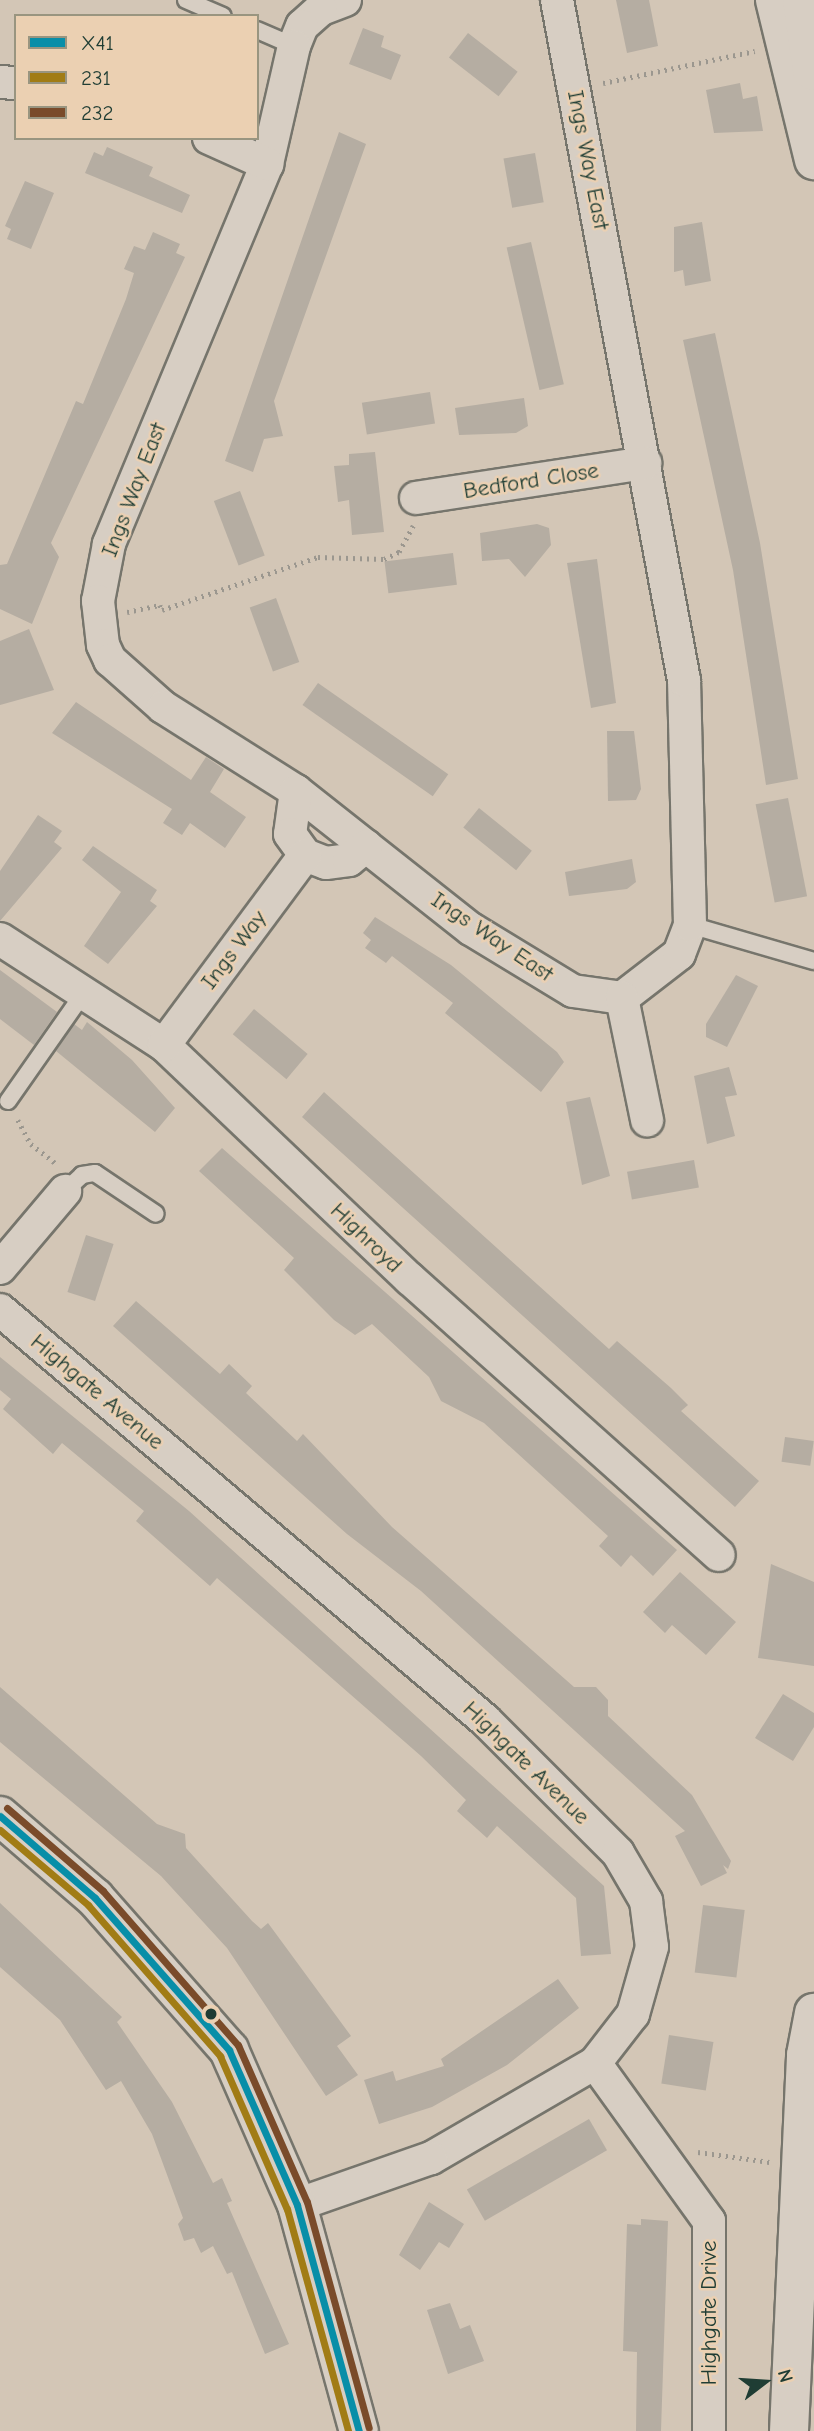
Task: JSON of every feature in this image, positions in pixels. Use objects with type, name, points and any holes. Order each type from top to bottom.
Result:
[{"type":"main road","points":[[775,0],[814,160]]},
{"type":"main road","points":[[802,0],[814,90]]},
{"type":"main road","points":[[0,1816],[95,1898],[229,2050],[297,2206],[359,2431]]},
{"type":"main road","points":[[789,2431],[800,2178],[814,2013]]},
{"type":"street","name":"Ings Way East","points":[[345,0],[321,9],[302,26],[294,46],[267,164],[109,544],[99,618],[110,660],[137,684],[296,791],[471,929],[573,991],[622,998],[679,954],[691,925],[684,680],[557,0]]},
{"type":"street","points":[[213,140],[267,164]]},
{"type":"street","name":"Bedford Close","points":[[416,498],[645,463]]},
{"type":"street","points":[[296,791],[290,834],[305,855],[326,863],[349,860],[366,846]]},
{"type":"street","name":"Ings Way","points":[[163,1045],[305,855]]},
{"type":"street","name":"Highroyd","points":[[0,939],[85,991],[163,1045],[410,1279],[719,1555]]},
{"type":"street","points":[[622,998],[647,1120]]},
{"type":"street","points":[[0,1268],[65,1191]]},
{"type":"street","name":"Highgate Avenue","points":[[0,1310],[485,1720],[618,1853],[646,1901],[652,1947],[633,2014],[595,2063],[431,2158],[297,2206]]},
{"type":"street","name":"Highgate Drive","points":[[595,2063],[709,2221],[709,2431]]},
{"type":"lane","points":[[186,0],[218,14]]},
{"type":"lane","points":[[259,31],[294,46]]},
{"type":"lane","points":[[691,925],[814,961]]},
{"type":"lane","points":[[8,1101],[85,991]]},
{"type":"lane","points":[[65,1191],[82,1175],[95,1173],[156,1214]]},
{"type":"path","points":[[574,89],[786,45]]},
{"type":"path","points":[[99,618],[160,605],[162,610],[318,557],[384,559],[399,552],[413,530],[416,498]]},
{"type":"path","points":[[8,1101],[31,1144],[55,1163],[65,1191]]},
{"type":"path","points":[[655,2147],[776,2163],[774,2183],[800,2178]]},
{"type":"building","points":[[616,0],[649,0],[658,46],[627,53]]},
{"type":"building","points":[[363,28],[384,36],[381,47],[401,55],[391,80],[349,64]]},
{"type":"building","points":[[468,33],[518,72],[499,96],[449,57]]},
{"type":"building","points":[[740,83],[743,99],[757,96],[763,131],[714,133],[706,90]]},
{"type":"building","points":[[339,132],[366,144],[274,401],[283,436],[264,439],[253,472],[225,461]]},
{"type":"building","points":[[107,147],[153,167],[149,176],[190,195],[182,213],[85,173],[94,152],[103,156]]},
{"type":"building","points":[[535,153],[544,202],[512,208],[503,159]]},
{"type":"building","points":[[25,181],[54,193],[31,249],[7,239],[11,229],[5,226]]},
{"type":"building","points":[[702,222],[711,281],[685,286],[683,270],[674,272],[674,227]]},
{"type":"building","points":[[153,232],[180,244],[176,253],[185,257],[51,543],[59,557],[32,624],[0,609],[0,565],[7,564],[76,401],[83,404],[126,299],[134,273],[124,269],[134,246],[145,250]]},
{"type":"building","points":[[531,242],[564,384],[539,390],[507,248]]},
{"type":"building","points":[[715,333],[760,543],[798,779],[766,785],[733,570],[683,340]]},
{"type":"building","points":[[430,392],[435,424],[367,434],[362,403]]},
{"type":"building","points":[[524,398],[528,426],[516,433],[459,435],[455,408]]},
{"type":"building","points":[[375,452],[384,532],[352,535],[349,500],[338,502],[334,466],[349,465],[349,454]]},
{"type":"building","points":[[240,491],[265,555],[239,565],[214,501]]},
{"type":"building","points":[[537,524],[549,528],[551,545],[525,577],[509,559],[482,561],[480,533]]},
{"type":"building","points":[[453,553],[457,585],[388,593],[385,561]]},
{"type":"building","points":[[597,559],[616,703],[591,708],[567,563]]},
{"type":"building","points":[[276,598],[299,662],[273,671],[250,608]]},
{"type":"building","points":[[29,629],[54,690],[0,705],[0,641]]},
{"type":"building","points":[[318,683],[448,774],[433,796],[303,705]]},
{"type":"building","points":[[76,702],[191,780],[206,757],[224,769],[210,792],[246,817],[225,848],[190,823],[182,835],[163,823],[172,809],[52,733]]},
{"type":"building","points":[[607,731],[634,731],[641,789],[636,800],[608,801]]},
{"type":"building","points":[[788,798],[807,896],[775,902],[756,804]]},
{"type":"building","points":[[479,808],[532,851],[516,870],[463,827]]},
{"type":"building","points":[[38,815],[62,831],[54,842],[62,848],[0,921],[0,871]]},
{"type":"building","points":[[93,846],[157,890],[150,901],[157,906],[108,964],[84,946],[121,892],[82,860]]},
{"type":"building","points":[[632,859],[636,882],[627,889],[569,896],[565,872]]},
{"type":"building","points":[[375,917],[451,965],[557,1052],[564,1062],[541,1092],[445,1013],[453,1003],[392,956],[386,963],[365,948],[371,940],[363,933]]},
{"type":"building","points":[[0,970],[57,1012],[34,1045],[0,1019]]},
{"type":"building","points":[[736,975],[758,986],[727,1047],[706,1037],[706,1024]]},
{"type":"building","points":[[254,1009],[308,1054],[286,1079],[233,1034]]},
{"type":"building","points":[[87,1022],[132,1060],[175,1108],[155,1132],[56,1051],[74,1024],[82,1030]]},
{"type":"building","points":[[729,1067],[737,1095],[725,1097],[735,1136],[707,1144],[694,1076]]},
{"type":"building","points":[[324,1092],[609,1349],[617,1341],[688,1405],[681,1411],[759,1481],[735,1507],[302,1117]]},
{"type":"building","points":[[590,1097],[610,1176],[582,1185],[566,1102]]},
{"type":"building","points":[[222,1148],[677,1550],[653,1576],[631,1555],[621,1567],[599,1546],[608,1536],[484,1423],[441,1401],[429,1377],[372,1324],[355,1335],[334,1320],[284,1270],[294,1258],[199,1171]]},
{"type":"building","points":[[694,1160],[699,1188],[632,1199],[627,1172]]},
{"type":"building","points":[[86,1235],[114,1244],[95,1301],[67,1292]]},
{"type":"building","points":[[136,1301],[220,1374],[229,1364],[252,1386],[246,1393],[297,1441],[303,1434],[392,1527],[574,1687],[596,1687],[608,1700],[608,1716],[692,1795],[731,1861],[728,1869],[723,1865],[727,1873],[701,1886],[675,1836],[685,1831],[421,1591],[347,1534],[113,1326]]},
{"type":"building","points":[[0,1357],[189,1511],[604,1886],[611,1954],[581,1956],[576,1898],[497,1826],[487,1838],[457,1811],[466,1800],[421,1756],[217,1578],[210,1586],[136,1521],[144,1511],[62,1443],[53,1454],[3,1409],[11,1399],[0,1390]]},
{"type":"building","points":[[785,1437],[814,1441],[810,1466],[782,1462]]},
{"type":"building","points":[[771,1564],[814,1582],[814,1666],[758,1658]]},
{"type":"building","points":[[680,1572],[736,1622],[706,1655],[672,1625],[665,1633],[643,1612]]},
{"type":"building","points":[[0,1687],[157,1824],[185,1834],[186,1848],[252,1921],[261,1929],[268,1923],[351,2036],[337,2046],[358,2075],[326,2096],[227,1948],[161,1876],[0,1742]]},
{"type":"building","points":[[783,1694],[814,1713],[814,1727],[793,1761],[755,1738]]},
{"type":"building","points":[[0,1903],[122,2017],[117,2022],[172,2102],[213,2183],[222,2178],[232,2201],[227,2203],[289,2344],[265,2354],[232,2272],[227,2274],[213,2246],[201,2253],[194,2238],[184,2241],[178,2224],[183,2218],[152,2134],[121,2081],[106,2090],[60,2020],[0,1967]]},
{"type":"building","points":[[703,1905],[745,1910],[736,1978],[695,1972]]},
{"type":"building","points":[[558,1979],[579,2008],[507,2065],[432,2107],[379,2124],[364,2080],[393,2071],[396,2081],[444,2066],[441,2059]]},
{"type":"building","points":[[669,2035],[713,2042],[706,2090],[661,2083]]},
{"type":"building","points":[[589,2119],[607,2150],[485,2221],[467,2190]]},
{"type":"building","points":[[429,2202],[464,2224],[449,2248],[439,2242],[420,2270],[399,2255]]},
{"type":"building","points":[[641,2219],[668,2221],[661,2431],[636,2431],[637,2352],[623,2351],[627,2224],[641,2225]]},
{"type":"building","points":[[450,2303],[460,2329],[470,2325],[484,2361],[448,2374],[427,2310]]},
{"type":"transit line","name":"232","points":[[7,1808],[103,1891],[238,2045],[307,2202],[369,2428]]},
{"type":"transit line","name":"X41","points":[[0,1816],[95,1898],[229,2050],[297,2205],[359,2431]]},
{"type":"transit line","name":"231","points":[[0,1830],[88,1905],[220,2056],[287,2209],[348,2431]]}]
